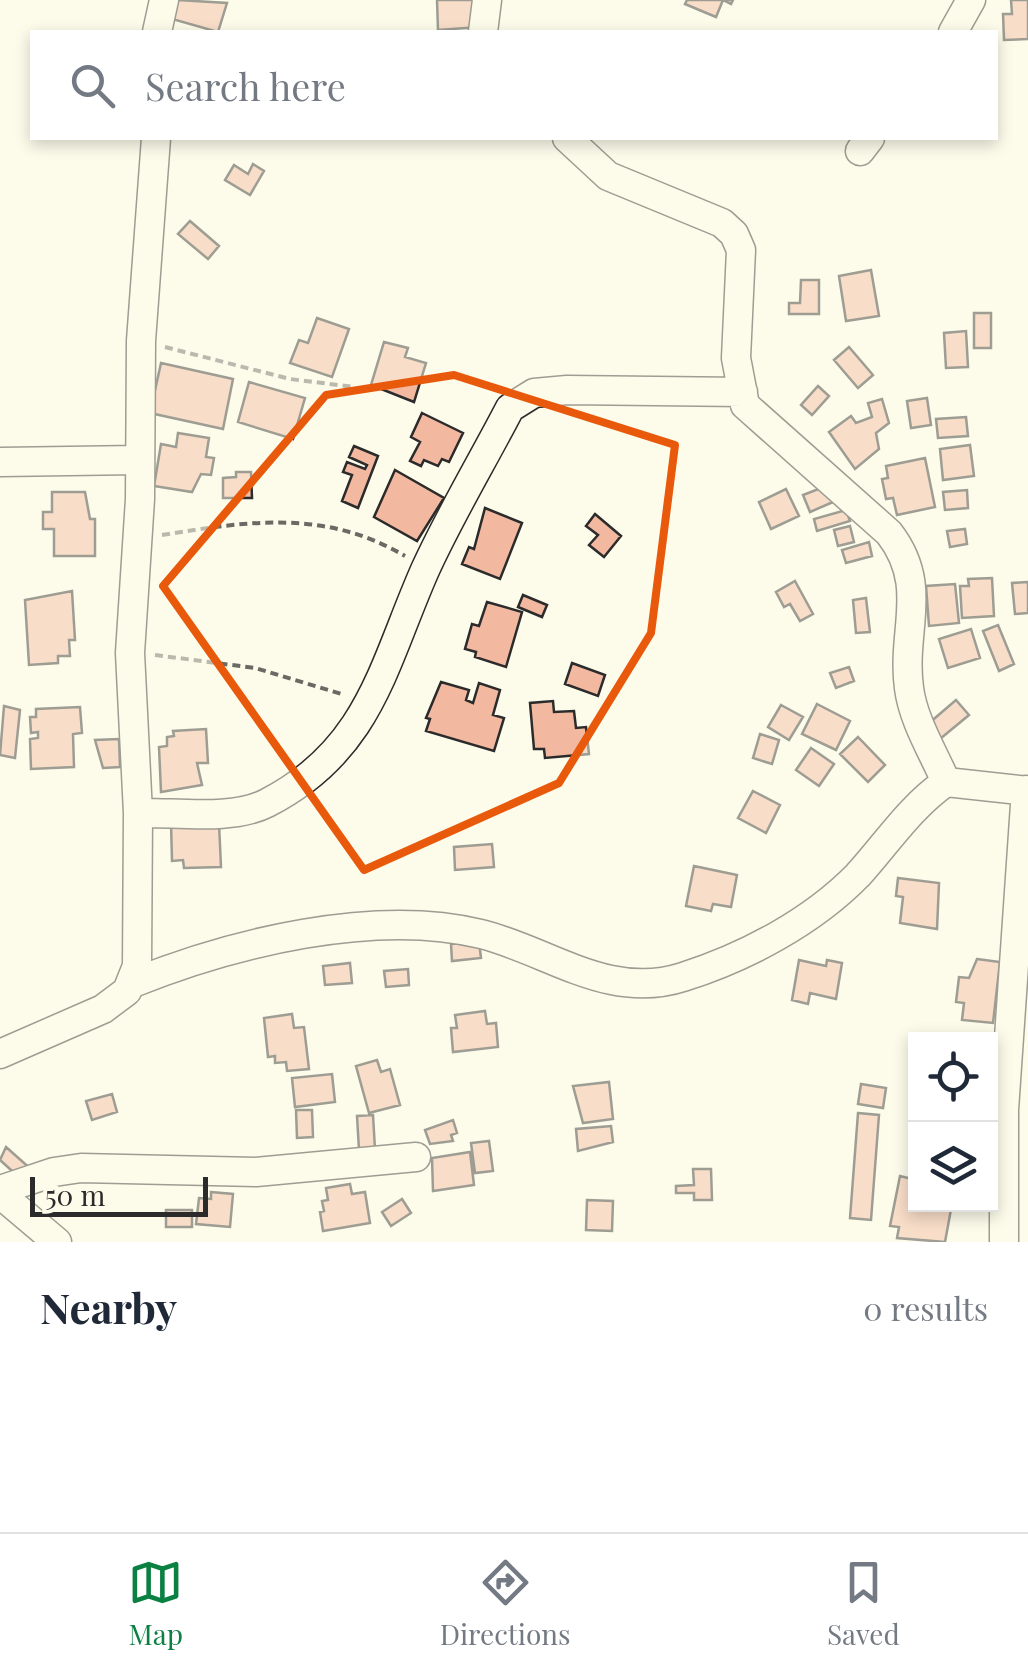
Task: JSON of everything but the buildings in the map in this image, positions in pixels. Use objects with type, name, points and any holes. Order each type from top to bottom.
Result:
[{"type":"street","points":[[156,30],[164,0]]},
{"type":"street","points":[[483,30],[488,0]]},
{"type":"street","points":[[953,30],[971,0]]},
{"type":"street","points":[[133,983],[138,813],[130,654],[141,341],[156,140]]},
{"type":"street","points":[[569,140],[608,176],[722,223],[734,234],[741,250],[736,358],[744,405],[889,533],[903,551],[912,575],[909,692],[946,782]]},
{"type":"street","points":[[138,813],[223,812],[264,805],[334,753],[371,706],[426,569],[510,408],[534,393],[744,392]]},
{"type":"street","points":[[0,462],[138,460]]},
{"type":"street","points":[[0,1054],[82,1021],[133,983],[194,958],[273,938],[343,930],[416,928],[481,934],[562,966],[616,982],[649,985],[684,976],[760,944],[816,912],[857,875],[925,796],[946,782],[1027,791],[1004,1110],[1004,1242]]},
{"type":"street","points":[[57,1242],[30,1230],[0,1192],[81,1168],[256,1172],[416,1157]]},
{"type":"path","points":[[141,341],[290,379],[354,387]]},
{"type":"path","points":[[137,539],[263,520],[297,522],[379,541],[426,569]]},
{"type":"path","points":[[130,654],[255,668],[315,684],[371,706]]},
{"type":"highlighted area","points":[[454,375],[675,445],[651,633],[559,783],[364,870],[163,586],[326,395]]}]
